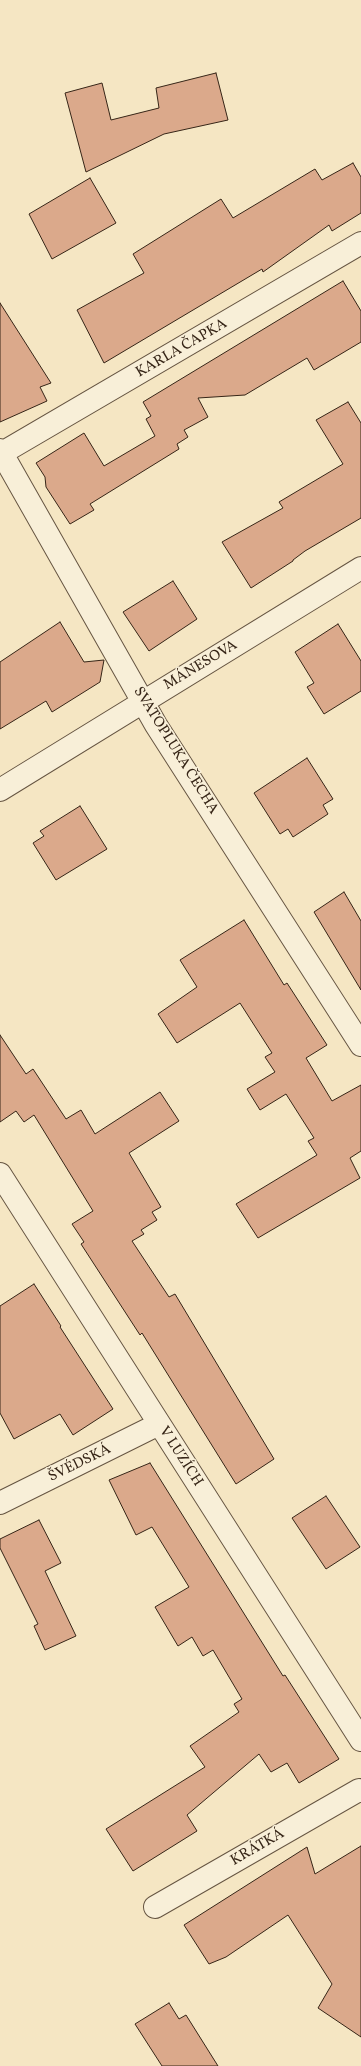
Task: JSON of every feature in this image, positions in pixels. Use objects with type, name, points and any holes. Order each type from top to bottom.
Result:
[{"type":"street","name":"KARLA ČAPKA","points":[[1,452],[361,244]]},
{"type":"street","name":"SVATOPLUKA ČECHA","points":[[1,452],[142,701],[361,1045]]},
{"type":"street","name":"MÁNESOVA","points":[[0,790],[142,701],[361,568]]},
{"type":"street","name":"V LUZÍCH","points":[[0,1174],[361,1740]]},
{"type":"street","name":"ŠVÉDSKÁ","points":[[0,1503],[159,1424]]},
{"type":"street","name":"KRÁTKÁ","points":[[155,1908],[359,1790],[361,1791]]},
{"type":"building","points":[[216,73],[228,120],[164,134],[86,172],[65,93],[102,83],[111,120],[159,108],[156,88]]},
{"type":"building","points":[[353,163],[361,177],[361,213],[332,231],[329,225],[263,272],[262,269],[104,363],[77,310],[144,273],[133,254],[221,199],[233,218],[315,169],[322,180]]},
{"type":"building","points":[[90,178],[116,223],[52,259],[29,214]]},
{"type":"building","points":[[343,281],[361,311],[361,342],[314,370],[307,358],[245,395],[198,398],[208,417],[184,430],[188,437],[177,444],[179,449],[90,504],[94,510],[70,524],[46,487],[45,477],[36,463],[84,433],[104,466],[155,436],[146,419],[151,416],[143,402]]},
{"type":"building","points":[[0,303],[51,383],[40,387],[47,401],[0,422]]},
{"type":"building","points":[[348,402],[361,423],[361,518],[305,551],[293,561],[251,588],[222,542],[283,508],[279,502],[343,464],[316,420]]},
{"type":"building","points":[[173,581],[197,619],[149,651],[123,612]]},
{"type":"building","points":[[60,622],[84,662],[104,660],[100,682],[52,712],[46,701],[0,729],[0,662]]},
{"type":"building","points":[[338,624],[361,661],[361,691],[324,714],[307,687],[314,683],[295,652]]},
{"type":"building","points":[[307,758],[333,799],[323,805],[328,814],[293,837],[288,829],[280,834],[254,793]]},
{"type":"building","points":[[80,806],[107,849],[56,880],[33,843],[44,836],[40,831]]},
{"type":"building","points":[[344,892],[361,921],[361,990],[314,912]]},
{"type":"building","points":[[244,920],[284,985],[287,983],[327,1045],[306,1058],[332,1101],[361,1085],[361,1151],[350,1158],[360,1178],[258,1238],[236,1204],[317,1155],[308,1141],[314,1138],[286,1094],[260,1110],[247,1089],[275,1072],[265,1057],[272,1053],[240,1003],[177,1043],[158,1014],[197,987],[180,960]]},
{"type":"building","points":[[0,1035],[26,1074],[33,1069],[66,1119],[81,1110],[95,1134],[160,1092],[179,1121],[129,1153],[161,1207],[152,1212],[157,1220],[141,1230],[144,1234],[132,1241],[169,1297],[175,1294],[274,1459],[236,1484],[142,1333],[140,1335],[81,1244],[84,1242],[72,1224],[93,1211],[34,1115],[24,1122],[16,1111],[0,1122]]},
{"type":"building","points":[[34,1284],[113,1409],[73,1435],[60,1414],[14,1439],[0,1413],[0,1306]]},
{"type":"building","points":[[150,1463],[283,1676],[285,1675],[339,1759],[299,1783],[287,1763],[271,1772],[259,1754],[187,1815],[197,1831],[133,1871],[106,1829],[205,1767],[190,1746],[239,1712],[234,1704],[242,1699],[213,1650],[203,1656],[192,1637],[178,1646],[155,1607],[189,1587],[152,1527],[136,1535],[109,1480]]},
{"type":"building","points":[[326,1496],[360,1547],[326,1569],[292,1518]]},
{"type":"building","points":[[39,1520],[61,1563],[45,1571],[76,1636],[45,1650],[34,1626],[38,1624],[0,1548],[0,1539]]},
{"type":"building","points":[[361,1846],[361,2037],[318,2008],[332,1984],[288,1915],[226,1957],[209,1964],[184,1925],[307,1847],[315,1874]]},
{"type":"building","points":[[169,2003],[179,2019],[186,2015],[218,2066],[162,2066],[135,2024]]}]
